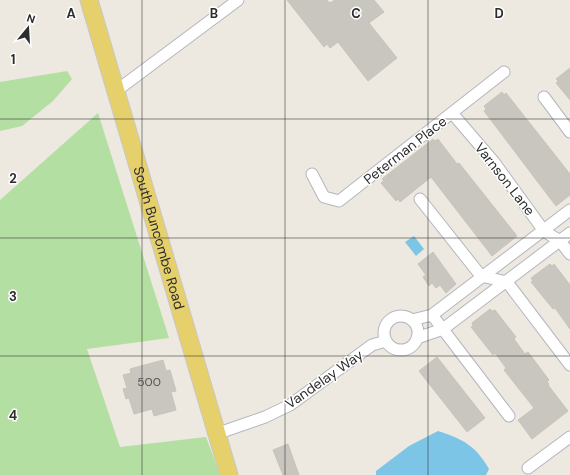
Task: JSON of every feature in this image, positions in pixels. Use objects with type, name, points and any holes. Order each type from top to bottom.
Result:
[{"type":"main road","name":"South Buncombe Road","points":[[89,0],[228,475]]},
{"type":"street","points":[[116,92],[238,0]]},
{"type":"street","name":"Peterman Place","points":[[312,174],[324,198],[339,201],[504,72]]},
{"type":"street","points":[[544,97],[570,132]]},
{"type":"street","name":"Varnson Lane","points":[[452,113],[494,162],[544,231],[560,242],[570,254]]},
{"type":"street","points":[[420,200],[481,276],[507,282],[570,365]]},
{"type":"street","points":[[570,210],[544,231],[481,276],[432,315],[412,320],[401,316],[390,320],[384,330],[386,341],[394,349],[405,350],[410,347],[417,338],[443,329],[570,233]]},
{"type":"street","points":[[432,315],[509,416]]},
{"type":"street","points":[[412,320],[417,328],[417,338]]},
{"type":"street","name":"Vandelay Way","points":[[216,434],[265,417],[290,405],[372,345],[386,341]]},
{"type":"street","points":[[528,468],[570,437]]},
{"type":"green space","points":[[67,71],[72,79],[53,101],[22,126],[0,131],[0,82]]},
{"type":"green space","points":[[98,113],[169,338],[87,349],[120,447],[206,437],[220,475],[0,475],[0,200]]},
{"type":"water","points":[[414,236],[424,249],[416,256],[405,242]]},
{"type":"water","points":[[438,431],[462,440],[474,449],[489,469],[486,475],[376,475],[376,471],[409,446]]},
{"type":"building","points":[[287,0],[327,0],[330,3],[335,0],[374,0],[384,12],[369,23],[397,58],[368,81],[338,42],[330,48],[327,44],[324,47]]},
{"type":"building","points":[[570,68],[570,100],[556,83],[558,81],[556,79]]},
{"type":"building","points":[[502,92],[504,95],[506,93],[570,174],[570,195],[556,206],[484,111],[486,109],[484,106]]},
{"type":"building","points":[[433,139],[435,141],[438,139],[457,164],[459,163],[517,236],[492,256],[431,177],[400,202],[398,199],[396,201],[381,183],[384,181],[382,179]]},
{"type":"building","points":[[433,252],[456,284],[446,293],[440,285],[436,288],[432,283],[429,286],[423,277],[426,275],[418,264]]},
{"type":"building","points":[[550,264],[552,266],[554,264],[570,285],[570,329],[555,308],[553,309],[531,282],[533,281],[531,278]]},
{"type":"building","points":[[490,309],[492,311],[495,310],[516,337],[514,339],[525,354],[528,352],[549,380],[547,382],[549,384],[548,385],[568,411],[532,439],[518,420],[534,408],[504,370],[506,368],[495,353],[493,355],[471,327],[473,326],[472,323]]},
{"type":"building","points":[[437,357],[485,418],[467,432],[419,371]]},
{"type":"building","points":[[163,360],[166,371],[170,370],[176,391],[171,392],[176,410],[154,416],[152,409],[134,414],[129,398],[126,399],[123,389],[127,388],[123,375],[131,373],[130,369]]},
{"type":"building","points":[[288,444],[299,475],[283,475],[273,450]]}]
